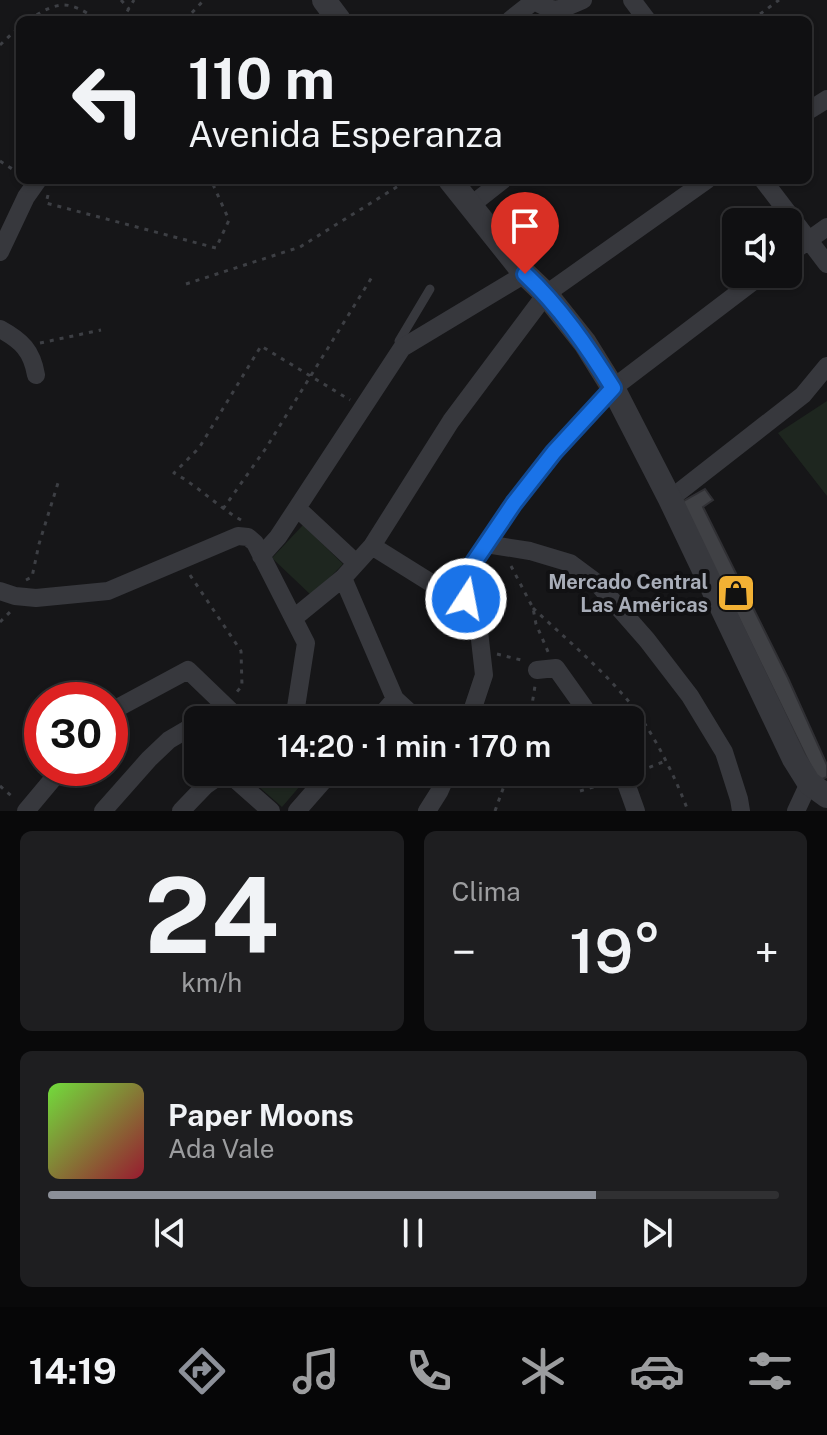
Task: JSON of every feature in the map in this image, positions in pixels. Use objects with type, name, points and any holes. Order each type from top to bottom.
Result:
[{"type":"street","points":[[515,16],[533,0],[549,10],[560,10],[583,0]]},
{"type":"street","points":[[453,184],[585,343],[613,388],[670,499],[794,759],[818,789],[796,811]]},
{"type":"street","points":[[470,206],[498,184]]},
{"type":"street","points":[[294,618],[343,578],[372,546],[451,421],[546,294],[701,184]]},
{"type":"street","points":[[766,184],[827,264]]},
{"type":"street","points":[[0,252],[26,197],[44,186]]},
{"type":"street","points":[[802,244],[827,227]]},
{"type":"street","points":[[258,550],[278,537],[402,348],[525,274]]},
{"type":"street","points":[[474,706],[484,675],[479,631],[466,599],[465,583],[472,565],[514,503],[554,452],[613,388],[745,288]]},
{"type":"street","points":[[0,329],[25,346],[34,361],[36,375]]},
{"type":"street","points":[[670,499],[803,395],[827,366]]},
{"type":"street","points":[[297,508],[356,563]]},
{"type":"street","points":[[0,591],[36,598],[108,591],[238,536],[248,537],[258,550],[306,643],[296,706]]},
{"type":"street","points":[[486,544],[530,551],[570,563],[597,583],[690,696],[724,752],[741,811]]},
{"type":"street","points":[[372,546],[452,596],[466,599]]},
{"type":"street","points":[[343,578],[395,699],[403,706]]},
{"type":"street","points":[[537,670],[556,668],[583,706]]},
{"type":"street","points":[[128,702],[188,670],[225,706]]},
{"type":"street","points":[[389,706],[395,699]]},
{"type":"street","points":[[103,811],[159,749],[184,731]]},
{"type":"street","points":[[26,811],[47,786]]},
{"type":"street","points":[[181,811],[205,786]]},
{"type":"street","points":[[242,786],[271,811]]},
{"type":"street","points":[[297,811],[319,786]]},
{"type":"street","points":[[427,811],[442,786]]},
{"type":"street","points":[[627,786],[636,811]]},
{"type":"lane","points":[[402,348],[399,341],[430,289]]},
{"type":"path","points":[[121,0],[129,9]]},
{"type":"path","points":[[125,16],[134,0]]},
{"type":"path","points":[[189,16],[204,0]]},
{"type":"path","points":[[757,16],[779,0]]},
{"type":"path","points":[[34,16],[45,8],[66,1],[81,5],[93,16]]},
{"type":"path","points":[[0,45],[16,30]]},
{"type":"path","points":[[44,186],[46,203],[216,248],[229,220],[213,184]]},
{"type":"path","points":[[186,284],[300,247],[402,184]]},
{"type":"path","points":[[223,509],[266,448],[372,277]]},
{"type":"path","points":[[25,346],[101,330]]},
{"type":"path","points":[[258,550],[253,530],[248,524],[174,473],[199,448],[261,346],[364,408]]},
{"type":"path","points":[[22,597],[25,580],[32,577],[58,483]]},
{"type":"path","points":[[505,547],[556,668]]},
{"type":"path","points":[[185,557],[185,567],[241,651],[242,686],[227,706]]},
{"type":"path","points":[[533,608],[630,702],[688,811]]},
{"type":"path","points":[[495,811],[504,786]]},
{"type":"shaded area","points":[[827,401],[827,496],[778,433]]},
{"type":"shaded area","points":[[303,525],[343,564],[312,596],[272,558]]},
{"type":"shaded area","points":[[258,786],[300,786],[282,807]]},
{"type":"building","name":"Mercado Central Las Américas","points":[[705,489],[713,500],[703,507],[788,678],[827,765],[827,777],[818,781],[682,502]]},
{"type":"place","name":"Mercado Central Las Américas","points":[[736,593]]},
{"type":"route","points":[[466,599],[465,583],[472,565],[514,503],[554,452],[613,388],[585,343],[546,294],[525,274]]}]
